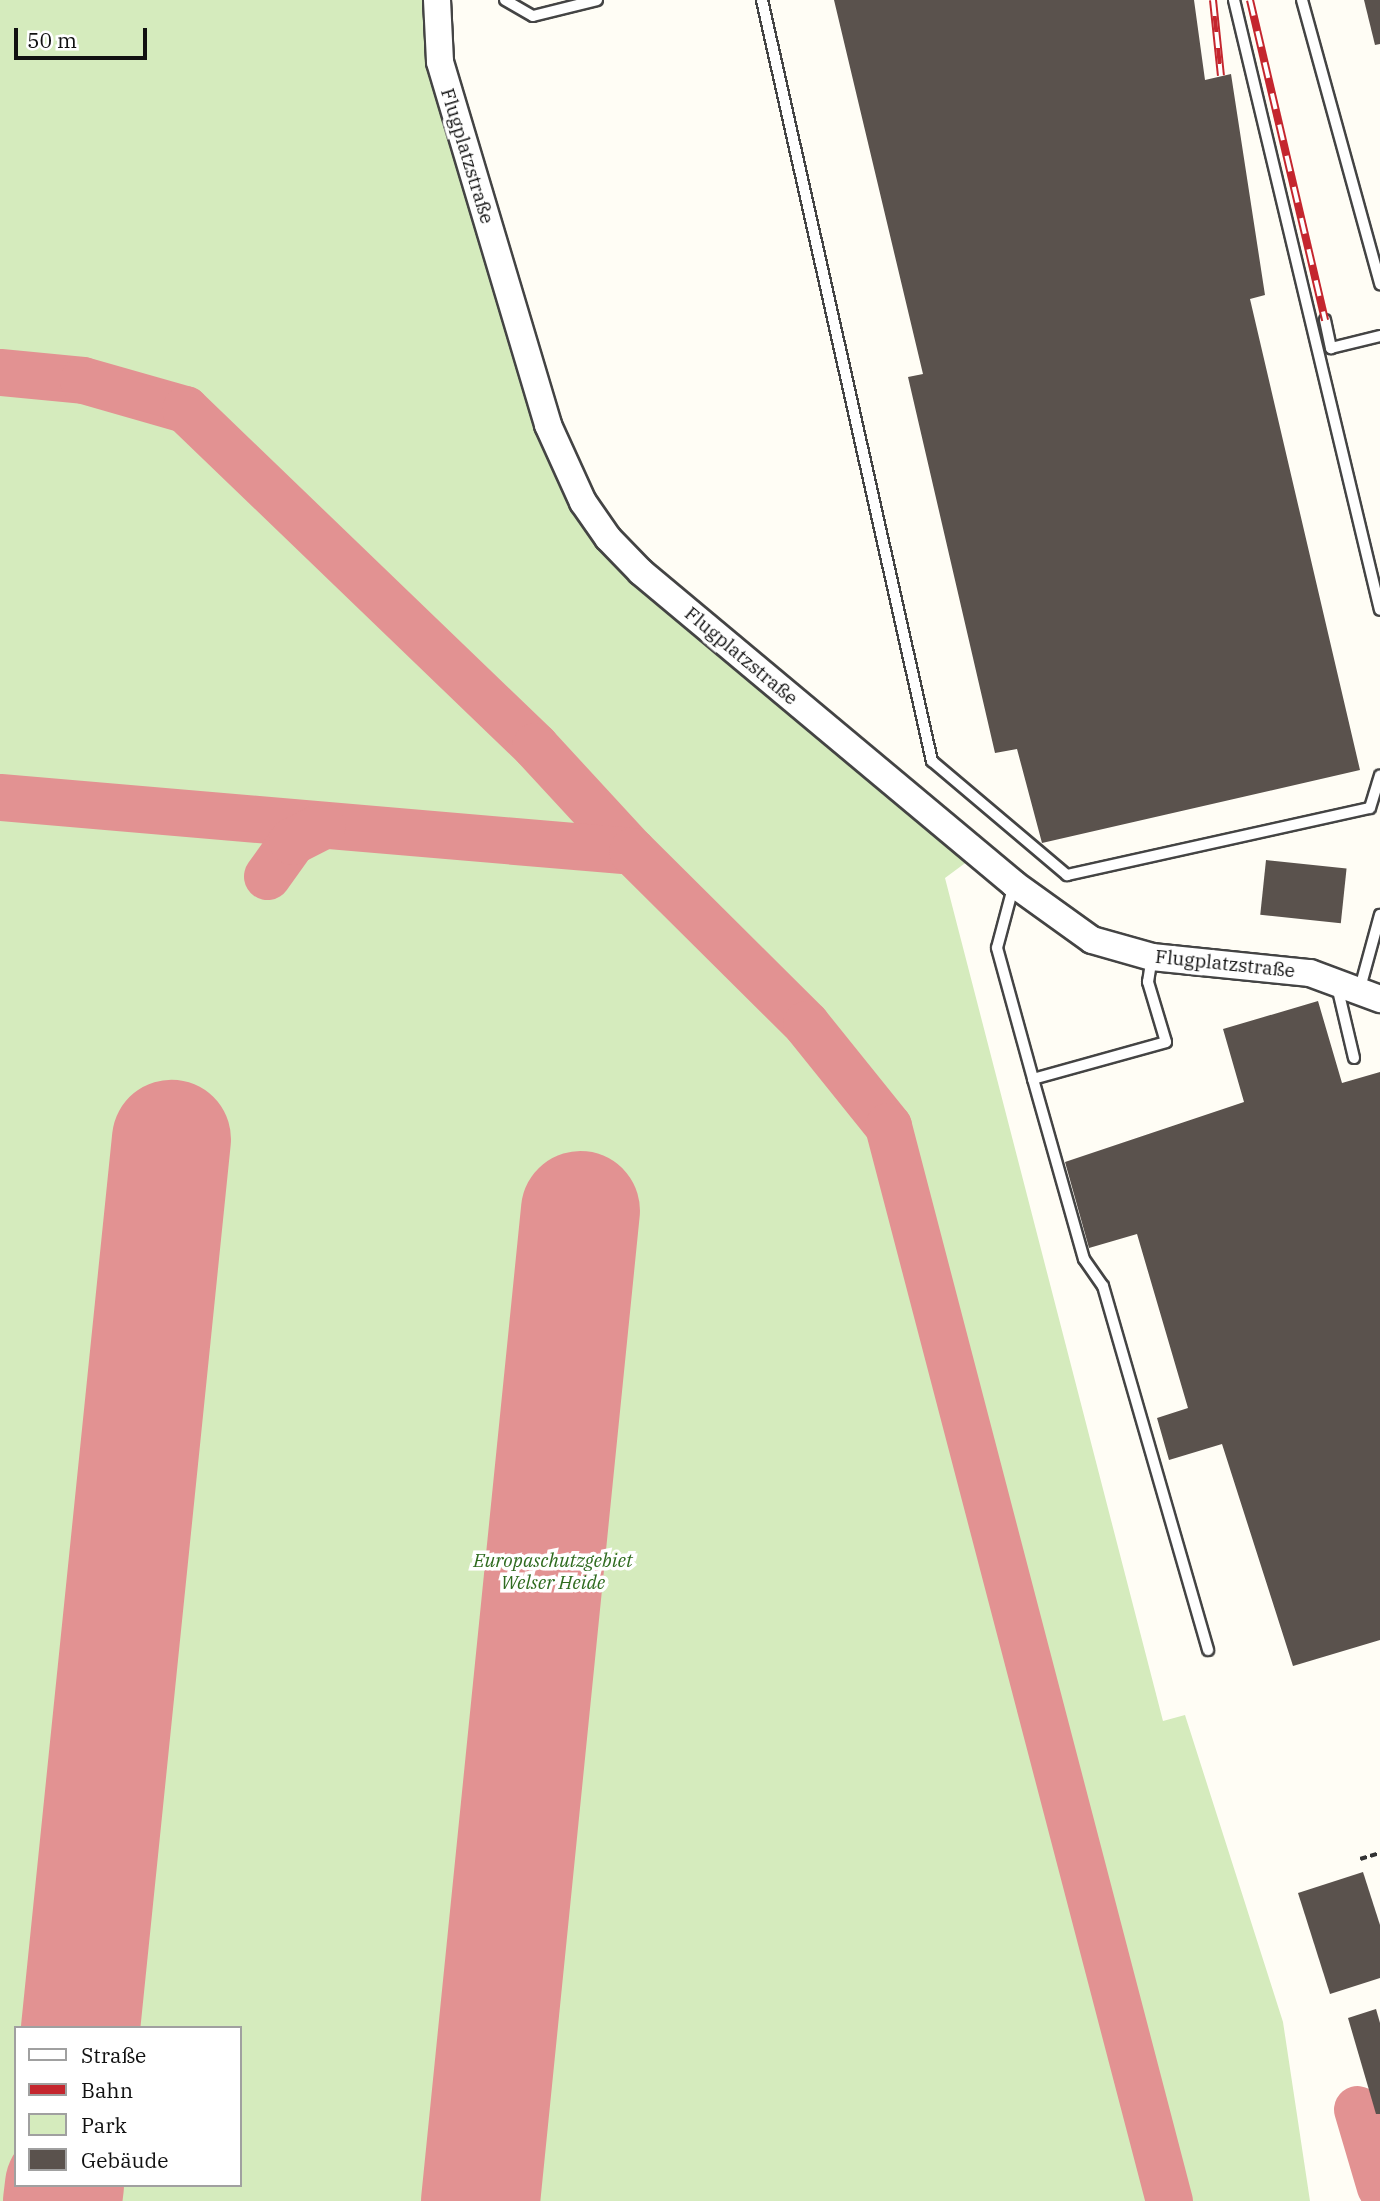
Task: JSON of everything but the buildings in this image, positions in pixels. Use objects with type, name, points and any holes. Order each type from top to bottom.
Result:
[{"type":"street","name":"Flugplatzstraße","points":[[437,0],[437,43],[446,83],[548,425],[583,502],[608,538],[641,572],[1014,884],[1092,940],[1153,957],[1278,968],[1358,989]]},
{"type":"lane","points":[[505,0],[533,16],[597,0]]},
{"type":"lane","points":[[762,0],[932,761],[1068,876],[1370,808],[1380,776]]},
{"type":"lane","points":[[1234,0],[1380,610]]},
{"type":"lane","points":[[1303,0],[1380,284]]},
{"type":"lane","points":[[1325,320],[1331,348],[1380,336]]},
{"type":"lane","points":[[1014,884],[997,948],[1084,1259],[1103,1286],[1208,1650]]},
{"type":"lane","points":[[1354,1058],[1358,989],[1380,915]]},
{"type":"lane","points":[[1033,1079],[1166,1042],[1149,982],[1153,957]]},
{"type":"path","points":[[1360,1859],[1380,1853]]},
{"type":"green space","name":"Europaschutzgebiet Welser Heide","points":[[0,0],[426,0],[520,375],[557,482],[607,554],[972,858],[945,878],[1163,1721],[1185,1715],[1283,2022],[1310,2201],[0,2201]]},
{"type":"taxiway","points":[[0,372],[83,380],[185,409],[535,746],[632,851]]},
{"type":"taxiway","points":[[0,797],[632,851],[806,1024],[888,1126],[1169,2201]]},
{"type":"taxiway","points":[[267,876],[292,841],[321,826]]},
{"type":"taxiway","points":[[1357,2109],[1380,2187]]},
{"type":"runway","points":[[80,2026],[171,1139]]},
{"type":"runway","points":[[480,2201],[580,1210]]},
{"type":"runway","points":[[62,2201],[64,2187]]},
{"type":"railway","points":[[1213,0],[1221,76]]},
{"type":"railway","points":[[1250,0],[1325,320]]}]
